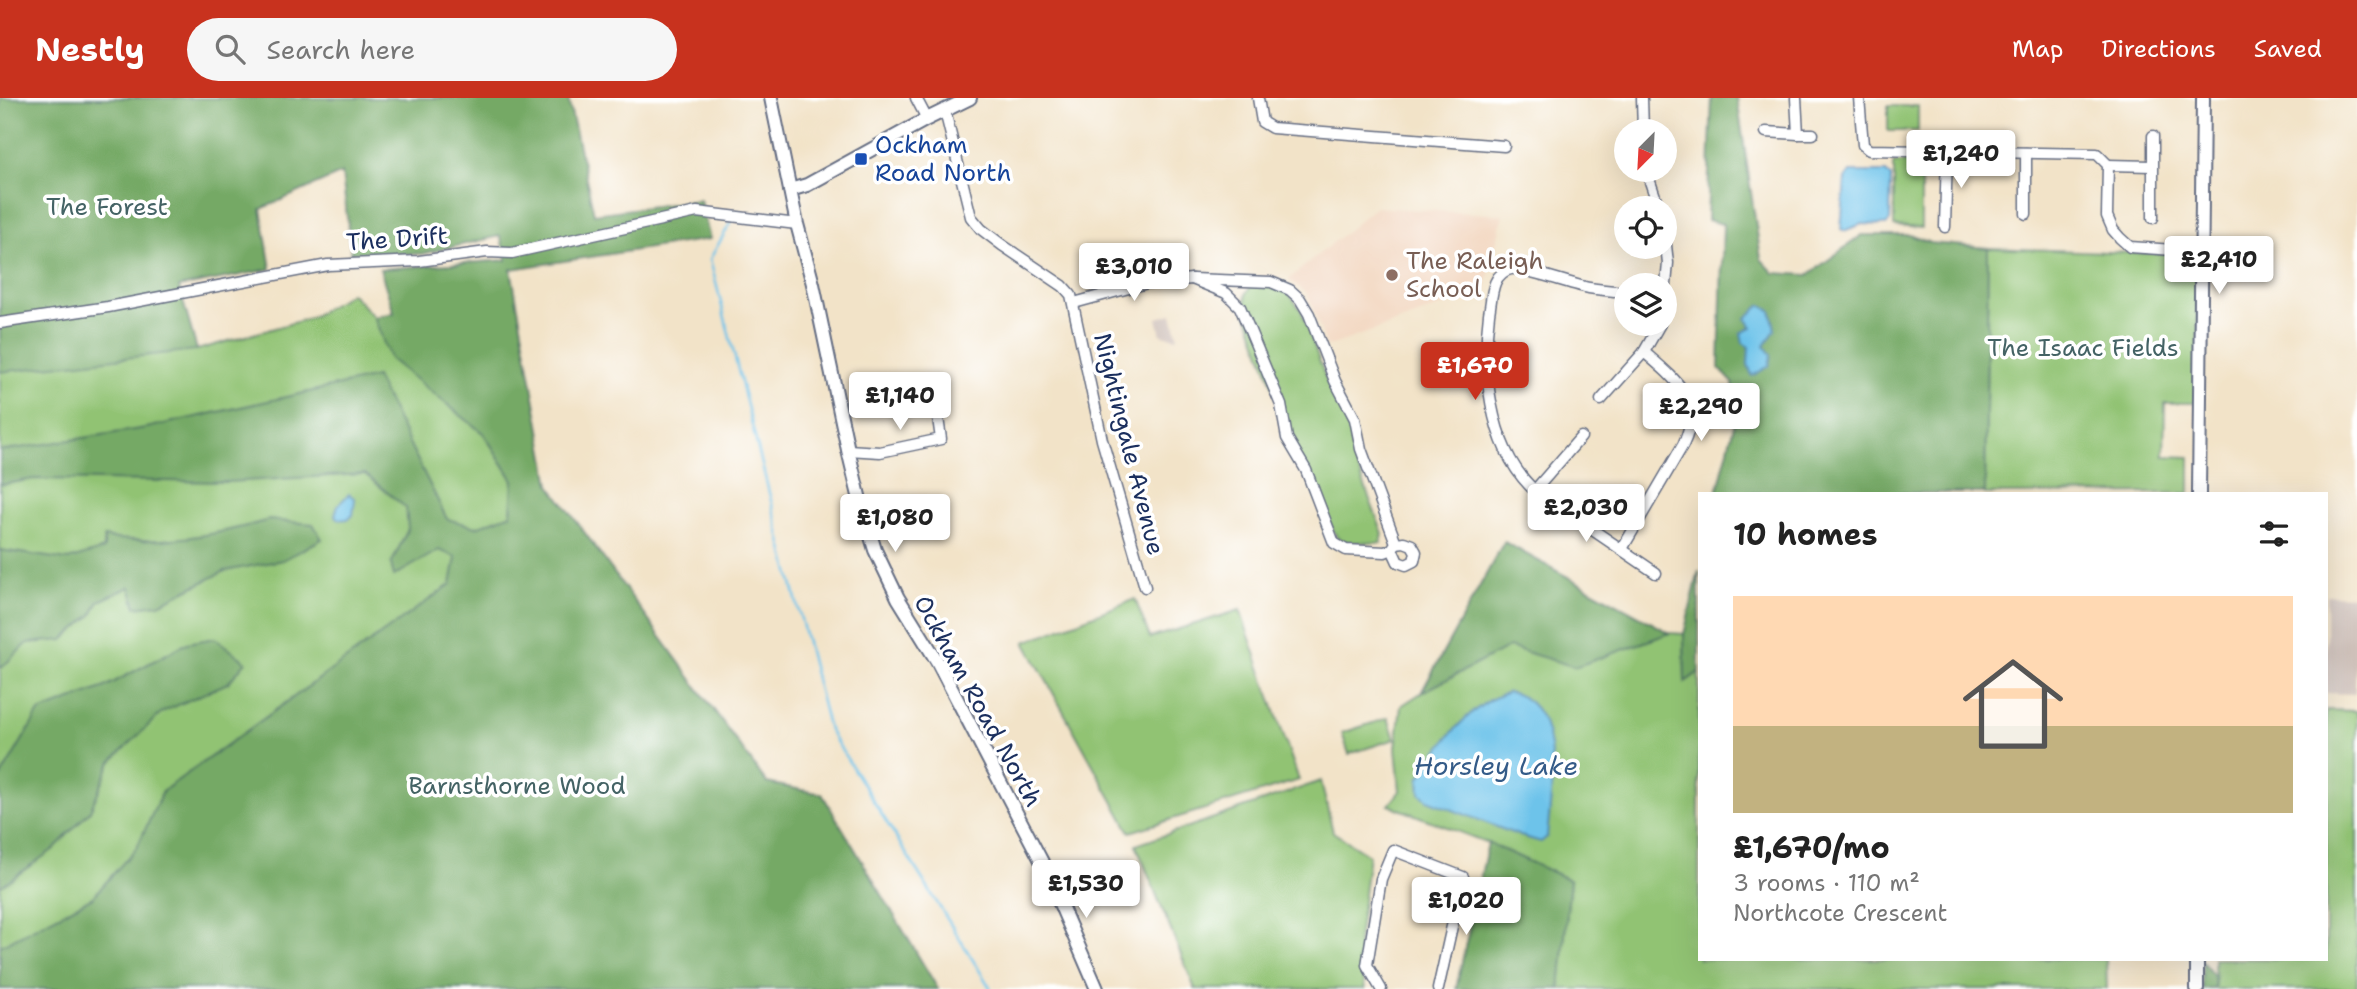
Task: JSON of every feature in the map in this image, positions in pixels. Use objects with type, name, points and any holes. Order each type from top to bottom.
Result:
[{"type":"main road","name":"Ockham Road North","points":[[771,98],[848,450],[875,550],[898,598],[937,662],[1043,864],[1097,989]]},
{"type":"main road","points":[[790,190],[807,185],[970,98]]},
{"type":"main road","points":[[2199,492],[2203,98]]},
{"type":"main road","points":[[2197,961],[2197,989]]},
{"type":"street","points":[[916,98],[927,119]]},
{"type":"street","points":[[1258,98],[1262,121],[1272,128],[1504,146]]},
{"type":"street","points":[[1642,98],[1643,119]]},
{"type":"street","points":[[1796,98],[1798,134]]},
{"type":"street","points":[[1859,98],[1863,145],[1869,150],[2098,154],[2108,165],[2107,216],[2120,238],[2130,247],[2203,252]]},
{"type":"street","points":[[945,111],[971,218],[1002,245],[1063,286],[1074,303],[1147,283],[1192,279],[1271,282],[1296,294],[1304,304],[1335,381],[1355,419],[1361,449],[1394,546],[1385,552],[1346,550],[1334,543],[1306,470],[1287,438],[1281,405],[1236,298],[1238,289],[1250,282]]},
{"type":"street","points":[[1766,132],[1813,134]]},
{"type":"street","points":[[2152,218],[2153,136]]},
{"type":"street","points":[[1945,227],[1947,152]]},
{"type":"street","points":[[2026,153],[2026,214]]},
{"type":"street","points":[[2108,165],[2152,166]]},
{"type":"street","name":"The Drift","points":[[0,323],[108,307],[328,265],[419,261],[487,252],[512,253],[697,212],[797,224]]},
{"type":"street","points":[[1614,291],[1591,289],[1517,269],[1507,271],[1496,280],[1486,343],[1489,396],[1506,447],[1520,473],[1535,490],[1656,573]]},
{"type":"street","points":[[1192,279],[1226,293],[1240,307]]},
{"type":"street","name":"Nightingale Avenue","points":[[1074,303],[1097,421],[1145,587]]},
{"type":"street","points":[[1601,400],[1644,352],[1653,336]]},
{"type":"street","points":[[1622,549],[1683,446],[1691,420],[1689,402],[1681,386],[1644,352]]},
{"type":"street","points":[[848,450],[880,452],[941,439],[935,397]]},
{"type":"street","points":[[1535,490],[1581,437]]},
{"type":"street","points":[[1381,989],[1367,965],[1381,878],[1393,850],[1463,877],[1438,989]]},
{"type":"shaded area","name":"The Raleigh School","points":[[1376,207],[1503,215],[1485,291],[1327,347],[1307,293],[1288,280]]},
{"type":"shaded area","points":[[1172,314],[1178,338],[1161,335],[1157,318]]},
{"type":"shaded area","points":[[2328,595],[2357,596],[2355,694],[2328,693]]},
{"type":"green space","name":"Barnsthorne Wood","points":[[0,98],[568,98],[594,214],[700,200],[710,239],[511,269],[550,485],[767,783],[822,794],[938,989],[0,989],[0,946],[93,897],[137,847],[163,791],[451,584],[456,557],[439,550],[394,576],[391,564],[408,529],[406,508],[365,474],[227,482],[34,479],[0,485],[0,451],[146,428],[376,377],[447,519],[476,527],[511,514],[513,480],[484,434],[390,359],[374,317],[394,313],[380,269],[507,260],[500,236],[422,254],[351,253],[342,173],[261,209],[271,269],[179,287],[197,350],[0,372]]},
{"type":"green space","points":[[1712,98],[1737,98],[1761,259],[1774,273],[1808,275],[1862,235],[1910,235],[1930,243],[1988,248],[1985,492],[1717,492],[1735,421],[1733,383],[1719,368],[1723,224],[1707,220]]},
{"type":"green space","points":[[1888,106],[1918,106],[1918,131],[1888,131]]},
{"type":"green space","points":[[1894,163],[1921,163],[1921,228],[1894,226]]},
{"type":"green space","name":"The Isaac Fields","points":[[1988,248],[2196,255],[2200,403],[2165,403],[2164,456],[2190,457],[2190,492],[1985,492]]},
{"type":"green space","points":[[1252,285],[1273,286],[1289,294],[1301,310],[1328,384],[1345,411],[1354,458],[1383,534],[1381,543],[1348,542],[1337,538],[1294,447],[1245,308],[1246,293]]},
{"type":"green space","points":[[351,293],[374,317],[394,313],[484,434],[513,480],[510,545],[93,897],[11,941],[0,950],[0,343],[180,304],[197,350],[310,318]]},
{"type":"green space","points":[[269,520],[313,524],[322,539],[283,560],[225,571],[159,604],[136,607],[130,587],[99,601],[92,615],[63,640],[28,643],[0,669],[0,550],[68,560],[104,549],[104,537],[146,540],[188,538]]},
{"type":"green space","points":[[1504,542],[1670,633],[1684,634],[1685,682],[1698,673],[1698,961],[2106,961],[2107,989],[1560,989],[1570,880],[1488,843],[1389,805],[1400,791],[1396,748],[1401,706],[1421,693]]},
{"type":"green space","points":[[1504,542],[1670,633],[1575,667],[1509,647],[1421,693]]},
{"type":"green space","points":[[1698,575],[1698,673],[1685,682],[1684,634]]},
{"type":"green space","points":[[1135,599],[1150,638],[1240,610],[1299,780],[1130,832],[1025,642]]},
{"type":"green space","points":[[215,638],[246,662],[228,683],[162,712],[111,762],[90,811],[54,849],[0,887],[0,778],[39,712],[105,687],[187,643]]},
{"type":"green space","points":[[2328,710],[2357,711],[2357,989],[2215,989],[2214,961],[2328,961]]},
{"type":"green space","points":[[1388,718],[1395,739],[1349,754],[1342,733]]},
{"type":"green space","points":[[1321,781],[1333,832],[1369,855],[1358,942],[1365,989],[1195,989],[1136,845]]},
{"type":"green space","points":[[1488,843],[1570,880],[1560,989],[1456,989]]},
{"type":"green space","points":[[2202,962],[2214,976],[2215,989],[2202,989]]},
{"type":"water","points":[[1850,172],[1886,172],[1891,177],[1890,221],[1886,225],[1862,224],[1844,231],[1841,229],[1845,179]]},
{"type":"water","points":[[1761,305],[1771,310],[1775,330],[1765,346],[1771,355],[1769,366],[1752,376],[1748,364],[1749,347],[1743,343],[1741,333],[1752,327],[1746,318]]},
{"type":"water","points":[[349,494],[355,499],[353,515],[339,519],[335,515],[338,505]]},
{"type":"water","name":"Horsley Lake","points":[[1508,692],[1526,699],[1539,713],[1547,731],[1551,753],[1551,798],[1547,837],[1541,842],[1427,800],[1420,793],[1419,779],[1456,728],[1493,698]]},
{"type":"waterway","points":[[731,222],[710,259],[829,730],[991,989]]},
{"type":"place","name":"Ockham Road North","points":[[861,159]]},
{"type":"place","name":"The Raleigh School","points":[[1392,275]]},
{"type":"park label","name":"The Forest","points":[[107,207]]}]
